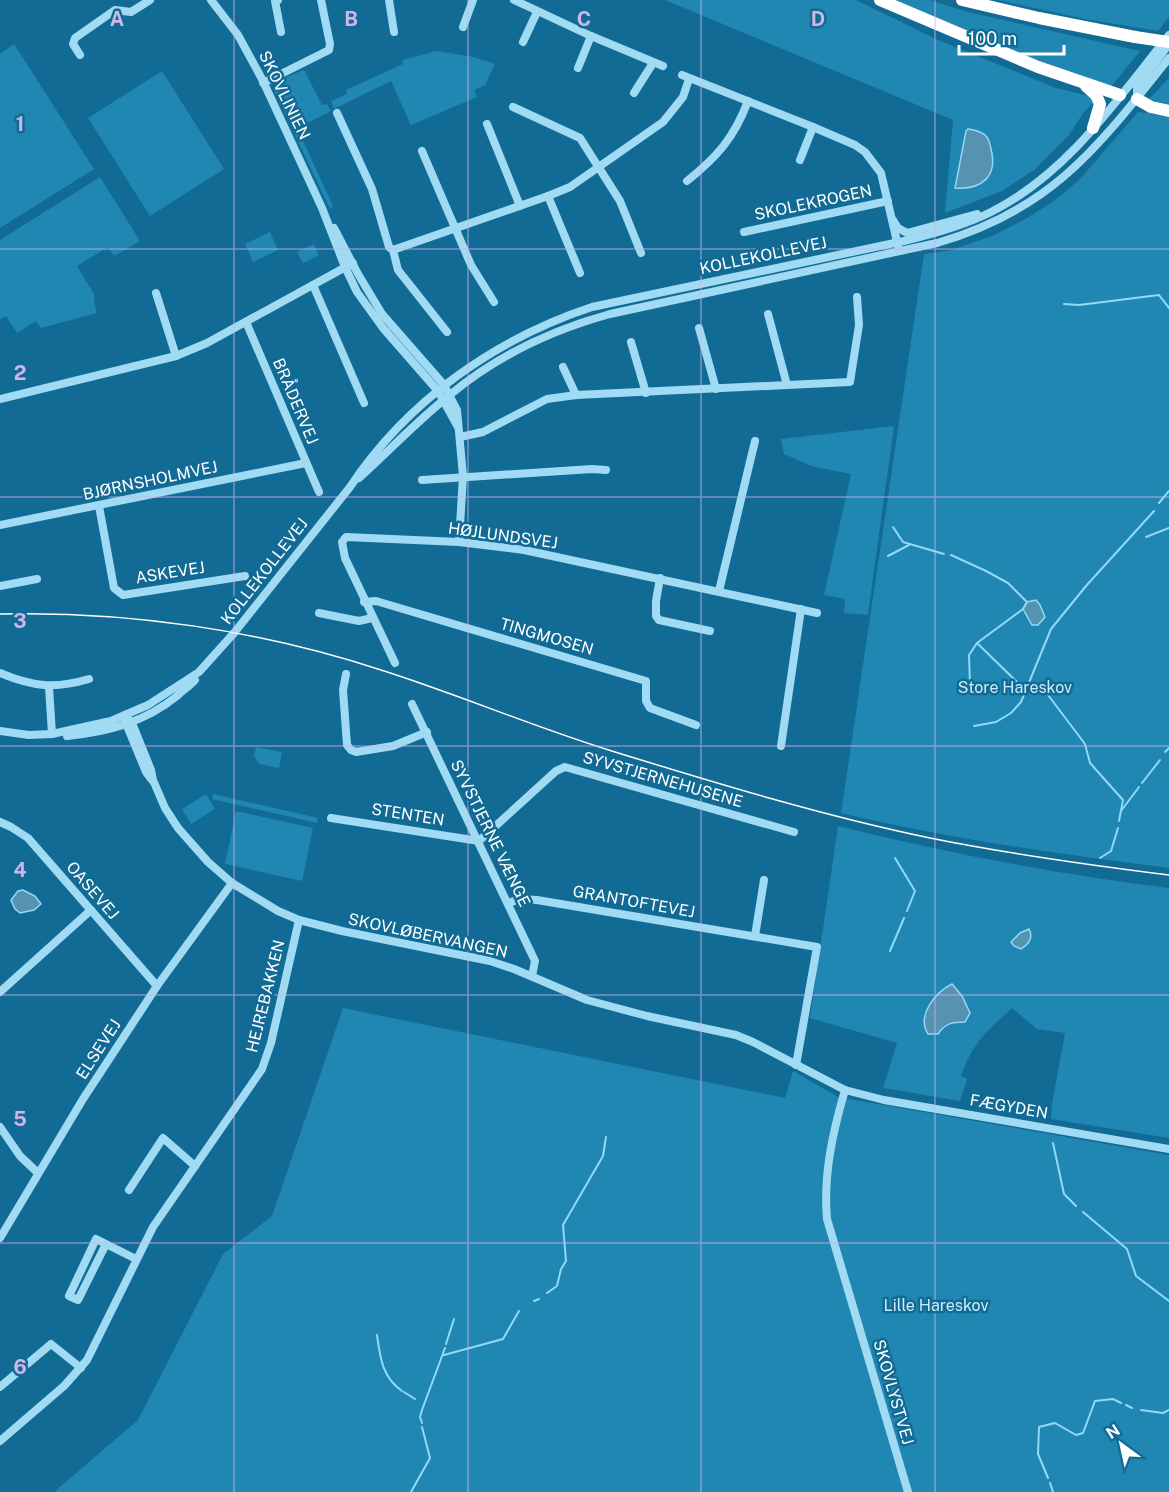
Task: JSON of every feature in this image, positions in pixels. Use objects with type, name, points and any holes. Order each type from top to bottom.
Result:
[{"type":"highway","points":[[880,0],[975,42],[1120,95]]},
{"type":"highway","points":[[962,0],[1039,18],[1169,43]]},
{"type":"highway","points":[[1080,82],[1096,95],[1100,104],[1093,129]]},
{"type":"highway","points":[[1137,99],[1151,107],[1169,111]]},
{"type":"street","points":[[80,55],[73,44],[75,38],[116,10],[131,12],[150,0]]},
{"type":"street","name":"SKOVLINIEN","points":[[211,0],[238,35],[263,83],[349,265],[382,314],[447,397],[460,437],[463,476],[459,542]]},
{"type":"street","points":[[278,0],[275,1],[281,32]]},
{"type":"street","points":[[263,83],[329,50],[330,44],[321,0]]},
{"type":"street","points":[[389,0],[394,33]]},
{"type":"street","points":[[463,27],[474,0]]},
{"type":"street","points":[[513,0],[663,66]]},
{"type":"street","points":[[523,42],[537,12]]},
{"type":"street","name":"KOLLEKOLLEVEJ","points":[[350,487],[447,397],[503,357],[541,338],[580,322],[898,248],[993,211],[1052,170],[1093,129],[1169,35]]},
{"type":"street","points":[[578,68],[591,36]]},
{"type":"street","points":[[1120,95],[1137,99],[1137,87],[1169,43]]},
{"type":"street","name":"KOLLEKOLLEVEJ","points":[[52,734],[62,736],[85,734],[129,724],[166,705],[193,682],[350,487],[366,463],[393,433],[441,388],[498,349],[543,326],[592,307],[898,248],[937,243],[981,228],[1038,198],[1077,167],[1137,99],[1169,58]]},
{"type":"street","points":[[634,93],[652,63]]},
{"type":"street","name":"SKOLEKROGEN","points":[[599,166],[663,122],[683,97],[686,77],[813,127],[855,145],[865,152],[881,173],[898,248]]},
{"type":"street","points":[[687,181],[709,164],[726,146],[740,123],[748,101]]},
{"type":"street","points":[[513,107],[580,138],[620,201],[641,253]]},
{"type":"street","points":[[337,114],[372,189],[398,270],[447,332]]},
{"type":"street","points":[[487,124],[520,206]]},
{"type":"street","points":[[800,160],[813,127]]},
{"type":"street","points":[[422,151],[471,265],[494,302]]},
{"type":"street","points":[[393,250],[548,196],[570,187],[599,166]]},
{"type":"street","points":[[548,196],[580,273]]},
{"type":"street","name":"SKOLEKROGEN","points":[[744,232],[888,201]]},
{"type":"street","points":[[891,217],[898,228],[907,233],[993,211]]},
{"type":"street","points":[[0,399],[176,356],[207,343],[349,265]]},
{"type":"street","points":[[313,285],[364,403]]},
{"type":"street","points":[[156,293],[176,356]]},
{"type":"street","points":[[460,437],[491,429],[547,399],[576,395],[850,382],[859,325],[857,297]]},
{"type":"street","points":[[768,314],[787,386]]},
{"type":"street","name":"BRÅDERVEJ","points":[[246,322],[319,492]]},
{"type":"street","points":[[699,328],[716,389]]},
{"type":"street","points":[[631,342],[646,393]]},
{"type":"street","points":[[563,366],[576,395]]},
{"type":"street","points":[[719,591],[755,441]]},
{"type":"street","name":"BJØRNSHOLMVEJ","points":[[0,525],[306,463]]},
{"type":"street","points":[[422,480],[592,468],[606,470]]},
{"type":"street","name":"ASKEVEJ","points":[[99,506],[114,588],[118,593],[126,594],[245,576]]},
{"type":"street","name":"HØJLUNDSVEJ","points":[[364,602],[345,558],[343,538],[459,542],[524,550],[817,613]]},
{"type":"street","points":[[660,578],[656,601],[656,616],[659,620],[710,631]]},
{"type":"street","points":[[0,585],[37,579]]},
{"type":"street","name":"TINGMOSEN","points":[[364,602],[376,601],[646,681],[646,701],[650,708],[696,725]]},
{"type":"street","points":[[364,602],[395,663]]},
{"type":"street","points":[[781,746],[801,609]]},
{"type":"street","points":[[319,613],[359,621],[372,618]]},
{"type":"street","name":"KOLLEKOLLEVEJ","points":[[0,731],[29,735],[52,734],[93,726],[125,715],[156,700],[199,672]]},
{"type":"street","points":[[0,673],[16,680],[49,687],[89,679]]},
{"type":"street","points":[[347,674],[343,690],[346,745],[351,750],[356,752],[393,746],[427,732]]},
{"type":"street","points":[[49,687],[52,734]]},
{"type":"street","name":"SYVSTJERNE VÆNGE","points":[[412,704],[535,961],[532,976]]},
{"type":"street","name":"SKOVLØBERVANGEN","points":[[125,715],[146,772],[153,780],[165,808],[178,828],[208,862],[232,883],[270,907],[299,920],[345,932],[490,961],[587,1000],[647,1016],[736,1035],[845,1090]]},
{"type":"street","name":"SYVSTJERNEHUSENE","points":[[479,841],[556,771],[565,767],[794,832]]},
{"type":"street","name":"STENTEN","points":[[331,818],[479,841]]},
{"type":"street","name":"OASEVEJ","points":[[0,822],[28,838],[157,986]]},
{"type":"street","points":[[755,936],[764,880]]},
{"type":"street","name":"ELSEVEJ","points":[[0,1238],[78,1106],[157,986],[232,883]]},
{"type":"street","name":"GRANTOFTEVEJ","points":[[509,903],[519,898],[537,900],[817,947],[796,1065]]},
{"type":"street","points":[[0,992],[91,910]]},
{"type":"street","name":"HEJREBAKKEN","points":[[0,1441],[64,1386],[93,1351],[136,1258],[153,1227],[262,1069],[271,1043],[299,920]]},
{"type":"street","name":"FÆGYDEN","points":[[845,1090],[884,1100],[1169,1149]]},
{"type":"street","name":"SKOVLYSTVEJ","points":[[845,1090],[826,1174],[827,1219],[908,1492]]},
{"type":"street","points":[[0,1127],[20,1156],[38,1173]]},
{"type":"street","points":[[129,1190],[163,1138],[195,1166]]},
{"type":"street","points":[[106,1244],[78,1300],[69,1296],[96,1239],[136,1258]]},
{"type":"street","points":[[0,1387],[51,1344],[81,1368]]},
{"type":"green space","points":[[665,0],[856,0],[938,40],[1056,88],[1089,96],[1095,101],[1084,112],[1069,135],[1034,170],[1002,191],[945,213],[953,120]]},
{"type":"green space","points":[[888,0],[929,0],[968,12],[1140,51],[1110,88],[975,42]]},
{"type":"green space","points":[[997,0],[1169,0],[1169,17],[1158,31],[1085,19]]},
{"type":"green space","points":[[14,44],[94,169],[0,228],[0,54]]},
{"type":"green space","points":[[436,51],[474,57],[495,64],[485,85],[474,90],[477,97],[411,125],[391,81],[334,109],[331,101],[347,94],[346,90],[403,64],[403,60]]},
{"type":"green space","points":[[304,70],[322,105],[327,104],[331,111],[297,128],[333,206],[330,209],[273,89],[277,81]]},
{"type":"green space","points":[[162,71],[224,169],[150,216],[88,118]]},
{"type":"green space","points":[[1169,78],[1169,105],[1156,103],[1149,99]]},
{"type":"green space","name":"Store Hareskov","points":[[1138,112],[1169,115],[1169,868],[1004,845],[923,831],[841,813],[924,254],[952,250],[994,235],[1029,217],[1058,198],[1080,179]]},
{"type":"green space","points":[[100,177],[140,241],[114,256],[108,247],[77,266],[94,294],[97,313],[41,328],[36,321],[17,333],[6,316],[0,319],[0,240]]},
{"type":"green space","points":[[270,232],[278,250],[253,262],[245,244]]},
{"type":"green space","points":[[314,244],[319,255],[303,263],[297,252]]},
{"type":"green space","points":[[894,426],[868,615],[844,613],[845,599],[824,595],[851,474],[811,466],[784,454],[781,439]]},
{"type":"green space","points":[[256,747],[282,752],[279,768],[259,764],[254,756]]},
{"type":"green space","points":[[206,794],[215,809],[191,824],[182,809]]},
{"type":"green space","points":[[213,794],[318,818],[317,823],[212,799]]},
{"type":"green space","points":[[236,811],[313,828],[302,881],[225,864]]},
{"type":"green space","points":[[838,826],[1002,862],[1169,888],[1169,1138],[1051,1119],[1065,1033],[1037,1029],[1012,1008],[988,1031],[970,1054],[961,1076],[967,1079],[960,1101],[883,1088],[897,1043],[810,1018]]},
{"type":"green space","name":"Lille Hareskov","points":[[343,1008],[785,1098],[793,1071],[838,1097],[1169,1155],[1169,1492],[54,1492],[138,1420],[223,1254],[272,1216]]},
{"type":"shaded area","points":[[968,129],[980,132],[987,137],[993,159],[992,167],[990,174],[980,184],[973,187],[955,188],[966,131]]},
{"type":"shaded area","points":[[1036,600],[1045,617],[1038,625],[1032,625],[1023,609],[1027,602]]},
{"type":"shaded area","points":[[23,890],[35,896],[41,904],[34,910],[20,913],[15,909],[11,900],[18,891]]},
{"type":"shaded area","points":[[1029,929],[1031,938],[1028,943],[1021,949],[1014,946],[1011,942],[1020,933]]},
{"type":"shaded area","points":[[952,984],[962,996],[970,1013],[965,1022],[943,1027],[938,1034],[928,1034],[924,1019],[926,1012],[934,998]]},
{"type":"waterway","points":[[1064,304],[1079,305],[1159,295],[1169,308]]},
{"type":"waterway","points":[[1159,503],[1169,491]]},
{"type":"waterway","points":[[974,726],[996,722],[1011,713],[1021,702],[1051,629],[1086,586],[1154,511]]},
{"type":"waterway","points":[[893,527],[903,542],[944,554]]},
{"type":"waterway","points":[[1146,537],[1169,528]]},
{"type":"waterway","points":[[888,556],[909,545]]},
{"type":"waterway","points":[[951,555],[1008,583],[1027,602],[1023,609],[977,643],[1018,683],[1042,687],[1085,744],[1090,763],[1123,800],[1119,821]]},
{"type":"waterway","points":[[970,687],[969,655],[977,643]]},
{"type":"waterway","points":[[1165,752],[1169,748]]},
{"type":"waterway","points":[[1142,783],[1160,760]]},
{"type":"waterway","points":[[1121,811],[1139,787]]},
{"type":"waterway","points":[[1100,858],[1111,851],[1118,828]]},
{"type":"waterway","points":[[895,858],[915,891],[907,911]]},
{"type":"waterway","points":[[890,951],[904,918]]},
{"type":"waterway","points":[[547,1293],[557,1286],[561,1269],[566,1261],[563,1225],[603,1156],[606,1137]]},
{"type":"waterway","points":[[1053,1143],[1064,1194],[1076,1206]]},
{"type":"waterway","points":[[1083,1212],[1127,1249],[1136,1276],[1169,1301]]},
{"type":"waterway","points":[[534,1301],[539,1299]]},
{"type":"waterway","points":[[444,1355],[503,1339],[519,1311]]},
{"type":"waterway","points":[[446,1344],[454,1319]]},
{"type":"waterway","points":[[377,1335],[386,1373],[402,1391]]},
{"type":"waterway","points":[[422,1423],[420,1417],[422,1410],[445,1348]]},
{"type":"waterway","points":[[404,1392],[415,1399]]},
{"type":"waterway","points":[[1048,1478],[1038,1454],[1039,1427],[1055,1423],[1076,1435],[1083,1433],[1095,1401],[1113,1399],[1121,1403]]},
{"type":"waterway","points":[[1126,1405],[1132,1408]]},
{"type":"waterway","points":[[1141,1410],[1163,1413],[1169,1410]]},
{"type":"waterway","points":[[411,1492],[430,1458],[422,1427]]},
{"type":"waterway","points":[[1050,1483],[1053,1492]]},
{"type":"tram line","points":[[0,614],[48,614],[145,620],[241,634],[288,644],[410,680],[615,752],[811,810],[960,844],[1169,875]]}]
